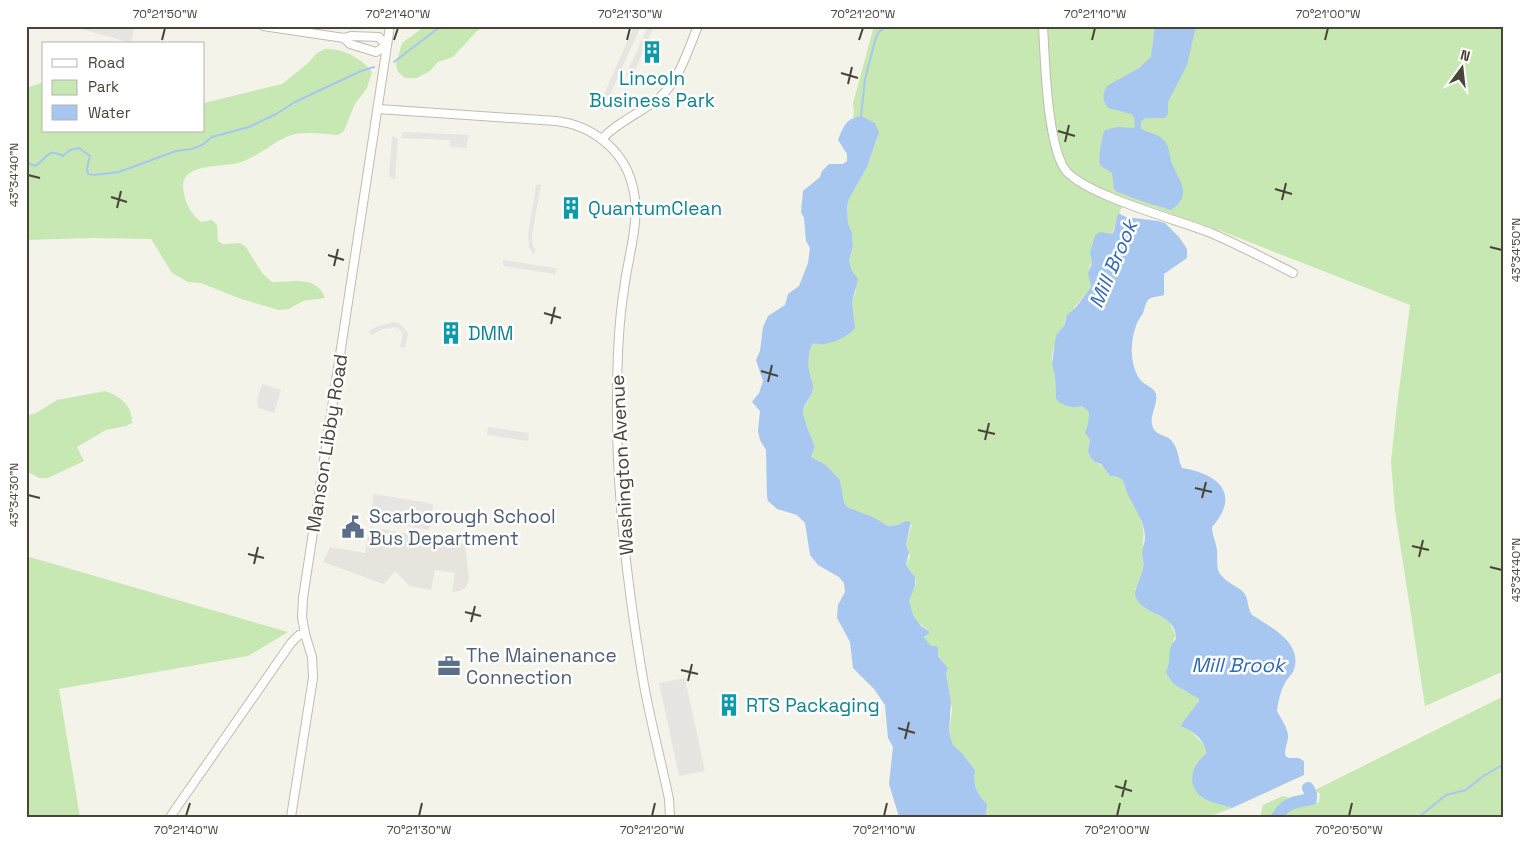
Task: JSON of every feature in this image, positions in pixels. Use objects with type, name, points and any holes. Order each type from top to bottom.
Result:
[{"type":"street","points":[[263,26],[344,38],[351,36],[379,37],[386,46],[376,52],[350,44],[344,38]]},
{"type":"street","name":"Manson Libby Road","points":[[305,634],[302,616],[304,590],[390,26]]},
{"type":"street","points":[[602,139],[610,131],[666,92],[675,79],[698,26]]},
{"type":"street","points":[[1043,26],[1053,134],[1060,159],[1070,176],[1084,186],[1210,233],[1293,273]]},
{"type":"street","name":"Washington Avenue","points":[[378,109],[564,122],[581,126],[602,139],[620,158],[626,168],[636,201],[619,331],[617,443],[631,603],[644,686],[669,799],[670,817]]},
{"type":"street","points":[[170,817],[295,637],[305,634],[312,661],[313,678],[291,817]]},
{"type":"shaded area","points":[[71,26],[135,26],[131,42]]},
{"type":"shaded area","points":[[634,26],[641,26],[603,110],[598,108]]},
{"type":"shaded area","points":[[648,26],[654,26],[632,77],[626,75]]},
{"type":"shaded area","points":[[403,132],[470,135],[467,141],[467,148],[450,147],[450,140],[401,138]]},
{"type":"shaded area","points":[[392,136],[398,139],[395,180],[389,176]]},
{"type":"shaded area","points":[[541,184],[532,235],[533,246],[536,251],[533,255],[529,247],[528,235],[536,185]]},
{"type":"shaded area","points":[[503,260],[556,268],[555,274],[503,266]]},
{"type":"shaded area","points":[[393,322],[400,324],[408,333],[405,348],[400,347],[403,334],[397,327],[383,329],[371,335],[369,331]]},
{"type":"shaded area","points":[[262,384],[281,390],[274,413],[258,408],[257,401]]},
{"type":"shaded area","points":[[488,427],[529,433],[528,441],[487,435]]},
{"type":"shaded area","points":[[374,494],[433,504],[429,530],[375,521],[371,512]]},
{"type":"shaded area","points":[[370,527],[465,544],[469,579],[466,587],[460,591],[452,592],[455,573],[435,570],[431,590],[410,586],[395,571],[384,584],[323,562],[330,547],[365,553]]},
{"type":"shaded area","points":[[685,678],[705,771],[679,776],[659,683]]},
{"type":"green space","points":[[425,26],[484,26],[453,57],[438,62],[430,71],[417,78],[405,78],[398,72],[396,65],[402,43]]},
{"type":"green space","points":[[874,26],[1504,26],[1504,671],[1425,706],[1395,511],[1391,462],[1410,305],[1221,231],[1125,198],[1112,234],[1102,232],[1092,257],[1092,263],[1089,267],[1091,287],[1065,319],[1064,326],[1057,335],[1052,356],[1056,399],[1072,407],[1082,406],[1089,412],[1085,433],[1090,440],[1090,457],[1102,466],[1110,476],[1119,478],[1123,482],[1139,514],[1143,532],[1143,563],[1142,574],[1135,589],[1144,607],[1169,621],[1176,636],[1173,641],[1170,663],[1167,669],[1169,679],[1184,691],[1199,698],[1199,701],[1182,723],[1182,728],[1185,727],[1190,730],[1204,744],[1207,750],[1192,776],[1193,784],[1196,790],[1206,798],[1232,808],[1209,817],[986,817],[987,804],[976,788],[974,780],[975,770],[953,745],[949,732],[952,710],[946,674],[948,668],[925,639],[927,629],[916,620],[909,606],[910,596],[916,582],[906,565],[910,556],[906,545],[912,524],[903,523],[888,526],[873,517],[847,507],[844,502],[840,480],[826,465],[811,457],[815,446],[803,415],[803,409],[813,387],[808,363],[812,344],[828,343],[848,335],[852,303],[856,291],[849,261],[853,246],[852,233],[848,223],[847,206],[867,167],[878,137],[862,117],[853,118],[853,103]]},
{"type":"green space","points":[[325,49],[345,52],[363,62],[372,72],[367,88],[355,104],[344,131],[339,135],[312,133],[292,135],[245,161],[193,171],[183,183],[186,202],[190,209],[201,222],[212,220],[217,225],[218,241],[223,244],[240,243],[246,247],[262,273],[272,282],[303,281],[310,283],[321,291],[325,298],[303,301],[289,309],[279,310],[241,299],[201,283],[188,282],[172,273],[151,239],[26,240],[26,88],[42,83],[42,132],[205,132],[205,103],[282,84],[307,64],[317,53]]},
{"type":"green space","points":[[105,391],[125,403],[132,417],[132,423],[106,430],[77,447],[84,461],[48,478],[39,478],[26,471],[26,416],[36,413],[57,400]]},
{"type":"green space","points":[[26,556],[288,632],[248,656],[59,689],[80,817],[26,817]]},
{"type":"green space","points":[[1504,696],[1504,817],[1260,817],[1263,805],[1283,796],[1290,798],[1302,797],[1307,801],[1318,803],[1320,794],[1315,790]]},
{"type":"water","name":"Mill Brook","points":[[1155,26],[1196,26],[1187,65],[1168,102],[1168,114],[1165,118],[1145,118],[1141,122],[1141,129],[1165,141],[1171,161],[1180,180],[1183,192],[1182,198],[1171,210],[1117,192],[1114,189],[1112,173],[1100,164],[1101,143],[1105,130],[1117,127],[1135,127],[1134,117],[1131,114],[1108,108],[1103,97],[1104,92],[1107,86],[1139,68],[1151,57]]},
{"type":"water","points":[[861,116],[875,123],[879,133],[867,167],[847,206],[848,223],[852,233],[853,246],[849,261],[852,271],[858,279],[852,303],[855,328],[849,334],[837,340],[825,344],[812,344],[808,363],[813,389],[803,413],[815,446],[811,457],[826,465],[840,480],[844,502],[847,507],[873,517],[888,526],[898,525],[906,521],[911,522],[906,545],[909,552],[906,565],[915,577],[915,586],[909,601],[913,615],[921,626],[930,632],[924,637],[931,646],[938,648],[938,656],[948,668],[946,674],[951,701],[949,732],[953,745],[975,770],[974,780],[976,788],[987,804],[986,817],[899,817],[889,784],[893,747],[888,738],[885,705],[874,689],[853,668],[850,642],[837,618],[838,605],[845,592],[844,583],[839,577],[818,565],[810,555],[805,523],[797,515],[777,509],[768,501],[767,496],[766,450],[760,440],[758,431],[760,411],[752,402],[759,393],[763,381],[756,360],[760,351],[763,327],[768,316],[785,305],[788,294],[799,286],[808,263],[810,248],[806,241],[804,218],[801,212],[803,191],[820,177],[822,171],[829,164],[843,164],[847,161],[847,154],[838,140],[848,121]]},
{"type":"water","name":"Mill Brook","points":[[1118,213],[1126,217],[1165,223],[1179,237],[1187,249],[1187,258],[1164,274],[1164,295],[1149,299],[1137,322],[1132,346],[1134,366],[1141,380],[1156,394],[1152,420],[1155,431],[1169,438],[1174,443],[1182,468],[1206,475],[1222,487],[1225,495],[1225,505],[1221,515],[1212,527],[1220,573],[1224,579],[1244,593],[1252,615],[1284,638],[1294,653],[1293,672],[1283,688],[1277,711],[1288,735],[1285,755],[1288,758],[1299,758],[1304,761],[1304,775],[1232,808],[1205,799],[1193,787],[1192,775],[1194,769],[1206,754],[1206,750],[1198,737],[1181,727],[1199,699],[1175,685],[1168,677],[1166,671],[1171,647],[1176,639],[1175,630],[1164,618],[1142,606],[1137,600],[1135,593],[1143,568],[1142,553],[1145,538],[1141,521],[1123,481],[1110,476],[1101,464],[1091,458],[1088,452],[1090,440],[1085,433],[1089,412],[1082,406],[1068,406],[1056,399],[1055,376],[1052,365],[1057,334],[1064,326],[1067,315],[1076,307],[1091,287],[1088,273],[1092,263],[1090,252],[1095,236],[1102,232],[1112,234]]},
{"type":"waterway","points":[[394,62],[441,26]]},
{"type":"waterway","points":[[861,116],[865,79],[876,37],[887,26]]},
{"type":"waterway","points":[[26,160],[35,166],[51,153],[63,156],[70,150],[79,148],[90,156],[87,168],[88,174],[119,172],[176,151],[192,149],[202,145],[212,137],[249,127],[295,102],[361,71],[374,67]]},
{"type":"waterway","points":[[1419,817],[1446,795],[1466,790],[1482,777],[1504,764]]},
{"type":"waterway","name":"Mill Brook","points":[[1277,817],[1284,808],[1296,802],[1311,799],[1308,788]]},
{"type":"place","name":"Lincoln Business Park","points":[[652,52]]},
{"type":"place","name":"QuantumClean","points":[[571,208]]},
{"type":"place","name":"DMM","points":[[451,333]]},
{"type":"place","name":"Scarborough School Bus Department","points":[[353,527]]},
{"type":"place","name":"The Mainenance Connection","points":[[449,666]]},
{"type":"place","name":"RTS Packaging","points":[[729,705]]}]
